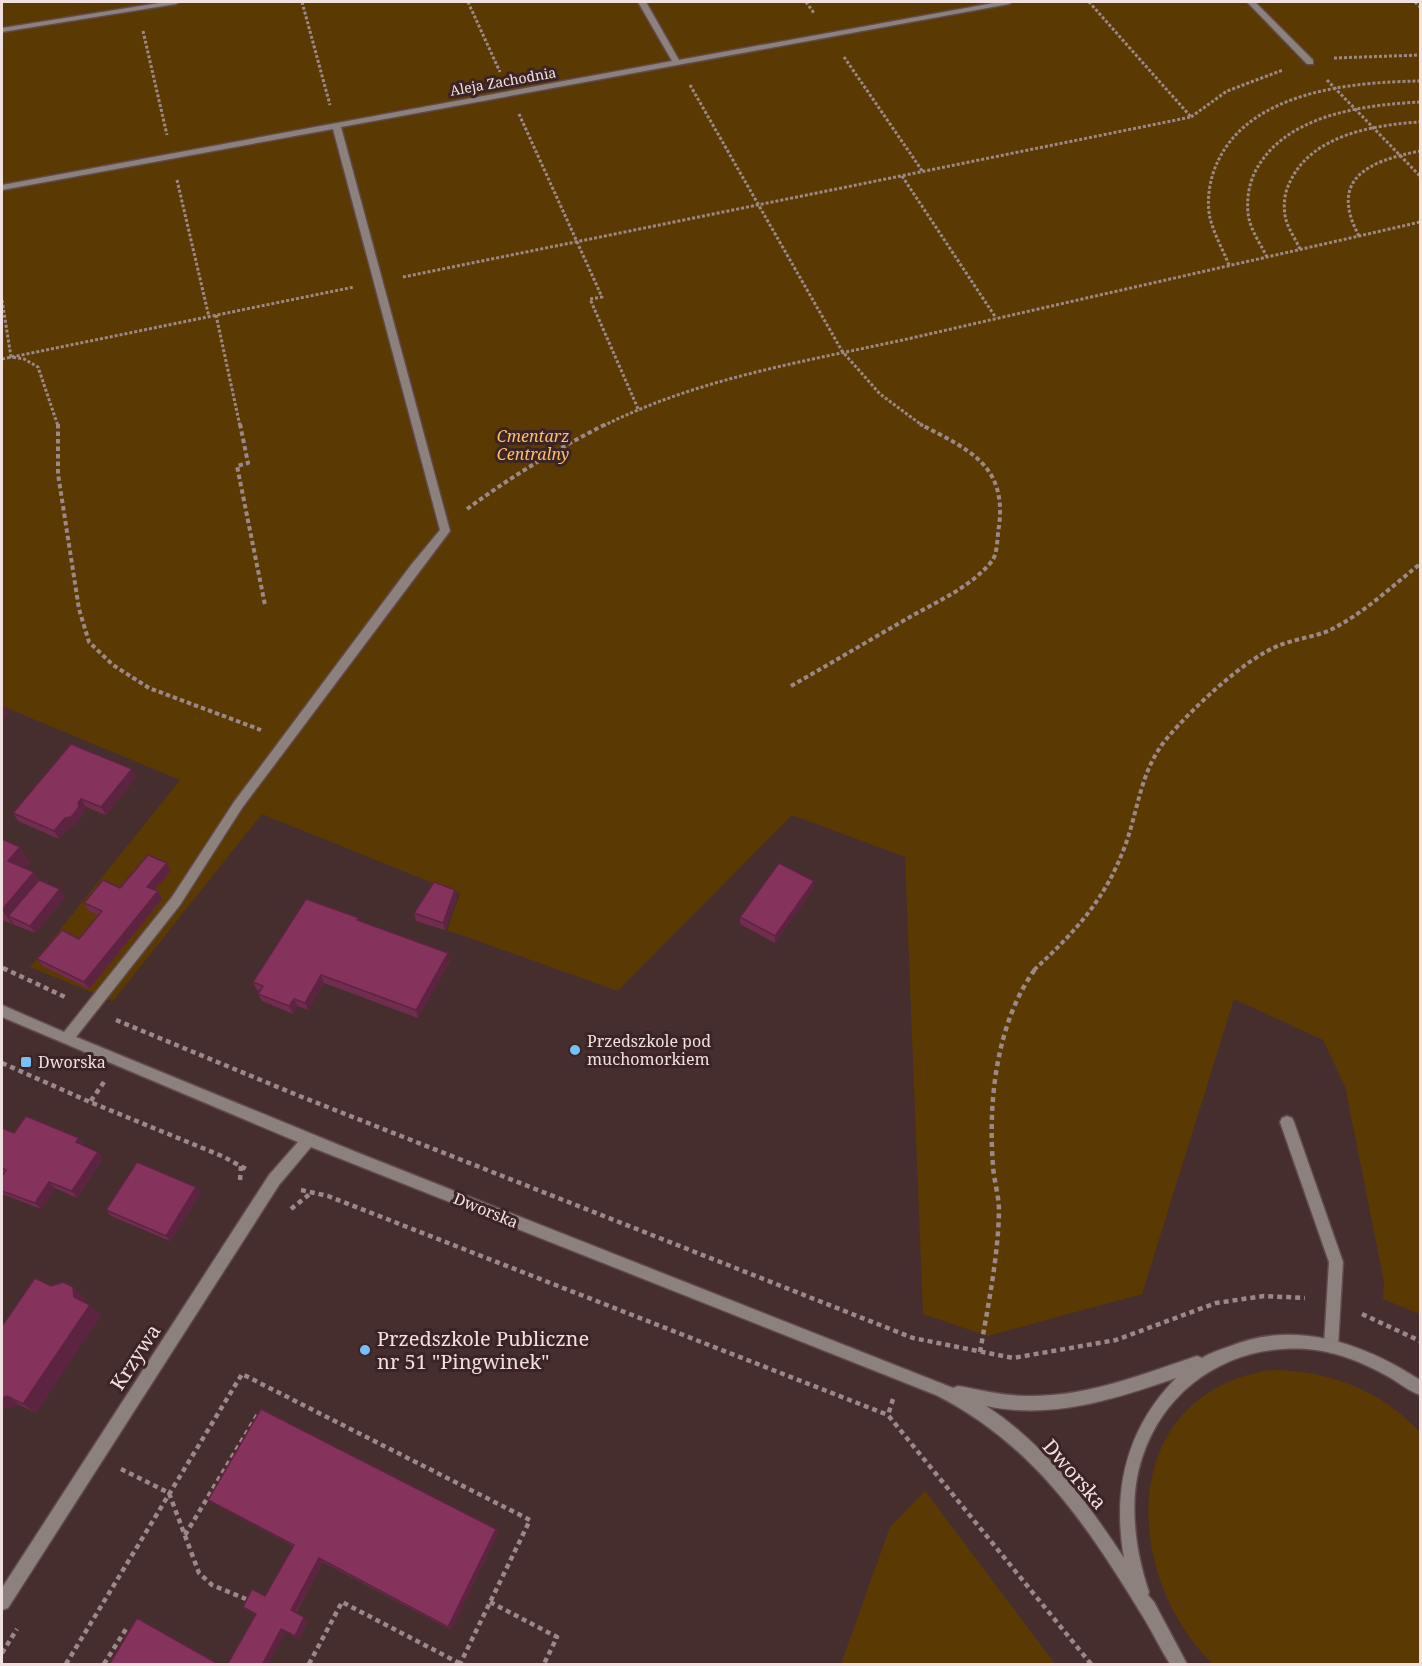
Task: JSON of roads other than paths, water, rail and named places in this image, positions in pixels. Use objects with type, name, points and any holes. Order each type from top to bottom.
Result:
[{"type":"street","points":[[2,30],[176,2]]},
{"type":"street","points":[[642,2],[677,63]]},
{"type":"street","name":"Aleja Zachodnia","points":[[2,187],[1010,2]]},
{"type":"street","points":[[1251,2],[1310,62]]},
{"type":"street","points":[[66,1039],[176,901],[238,805],[445,531],[336,126]]},
{"type":"street","name":"Dworska","points":[[2,1011],[601,1257],[940,1389],[989,1417],[1044,1468],[1098,1534],[1151,1615]]},
{"type":"street","points":[[1287,1122],[1336,1262],[1331,1346]]},
{"type":"street","name":"Krzywa","points":[[2,1602],[274,1180],[309,1139]]},
{"type":"street","points":[[1179,1665],[1151,1615],[1140,1588],[1128,1534],[1129,1481],[1134,1457],[1153,1415],[1166,1396],[1199,1367],[1218,1356],[1260,1343],[1284,1341],[1331,1346],[1378,1363],[1420,1388]]},
{"type":"street","name":"Dworska","points":[[940,1389],[1010,1404],[1056,1404],[1102,1395],[1218,1356]]},
{"type":"place","name":"Przedszkole pod muchomorkiem","points":[[575,1050]]},
{"type":"place","name":"Dworska","points":[[26,1062]]},
{"type":"place","name":"Przedszkole Publiczne nr 51 \"Pingwinek\"","points":[[365,1350]]},
{"type":"park label","name":"Cmentarz Centralny","points":[[533,445]]}]
